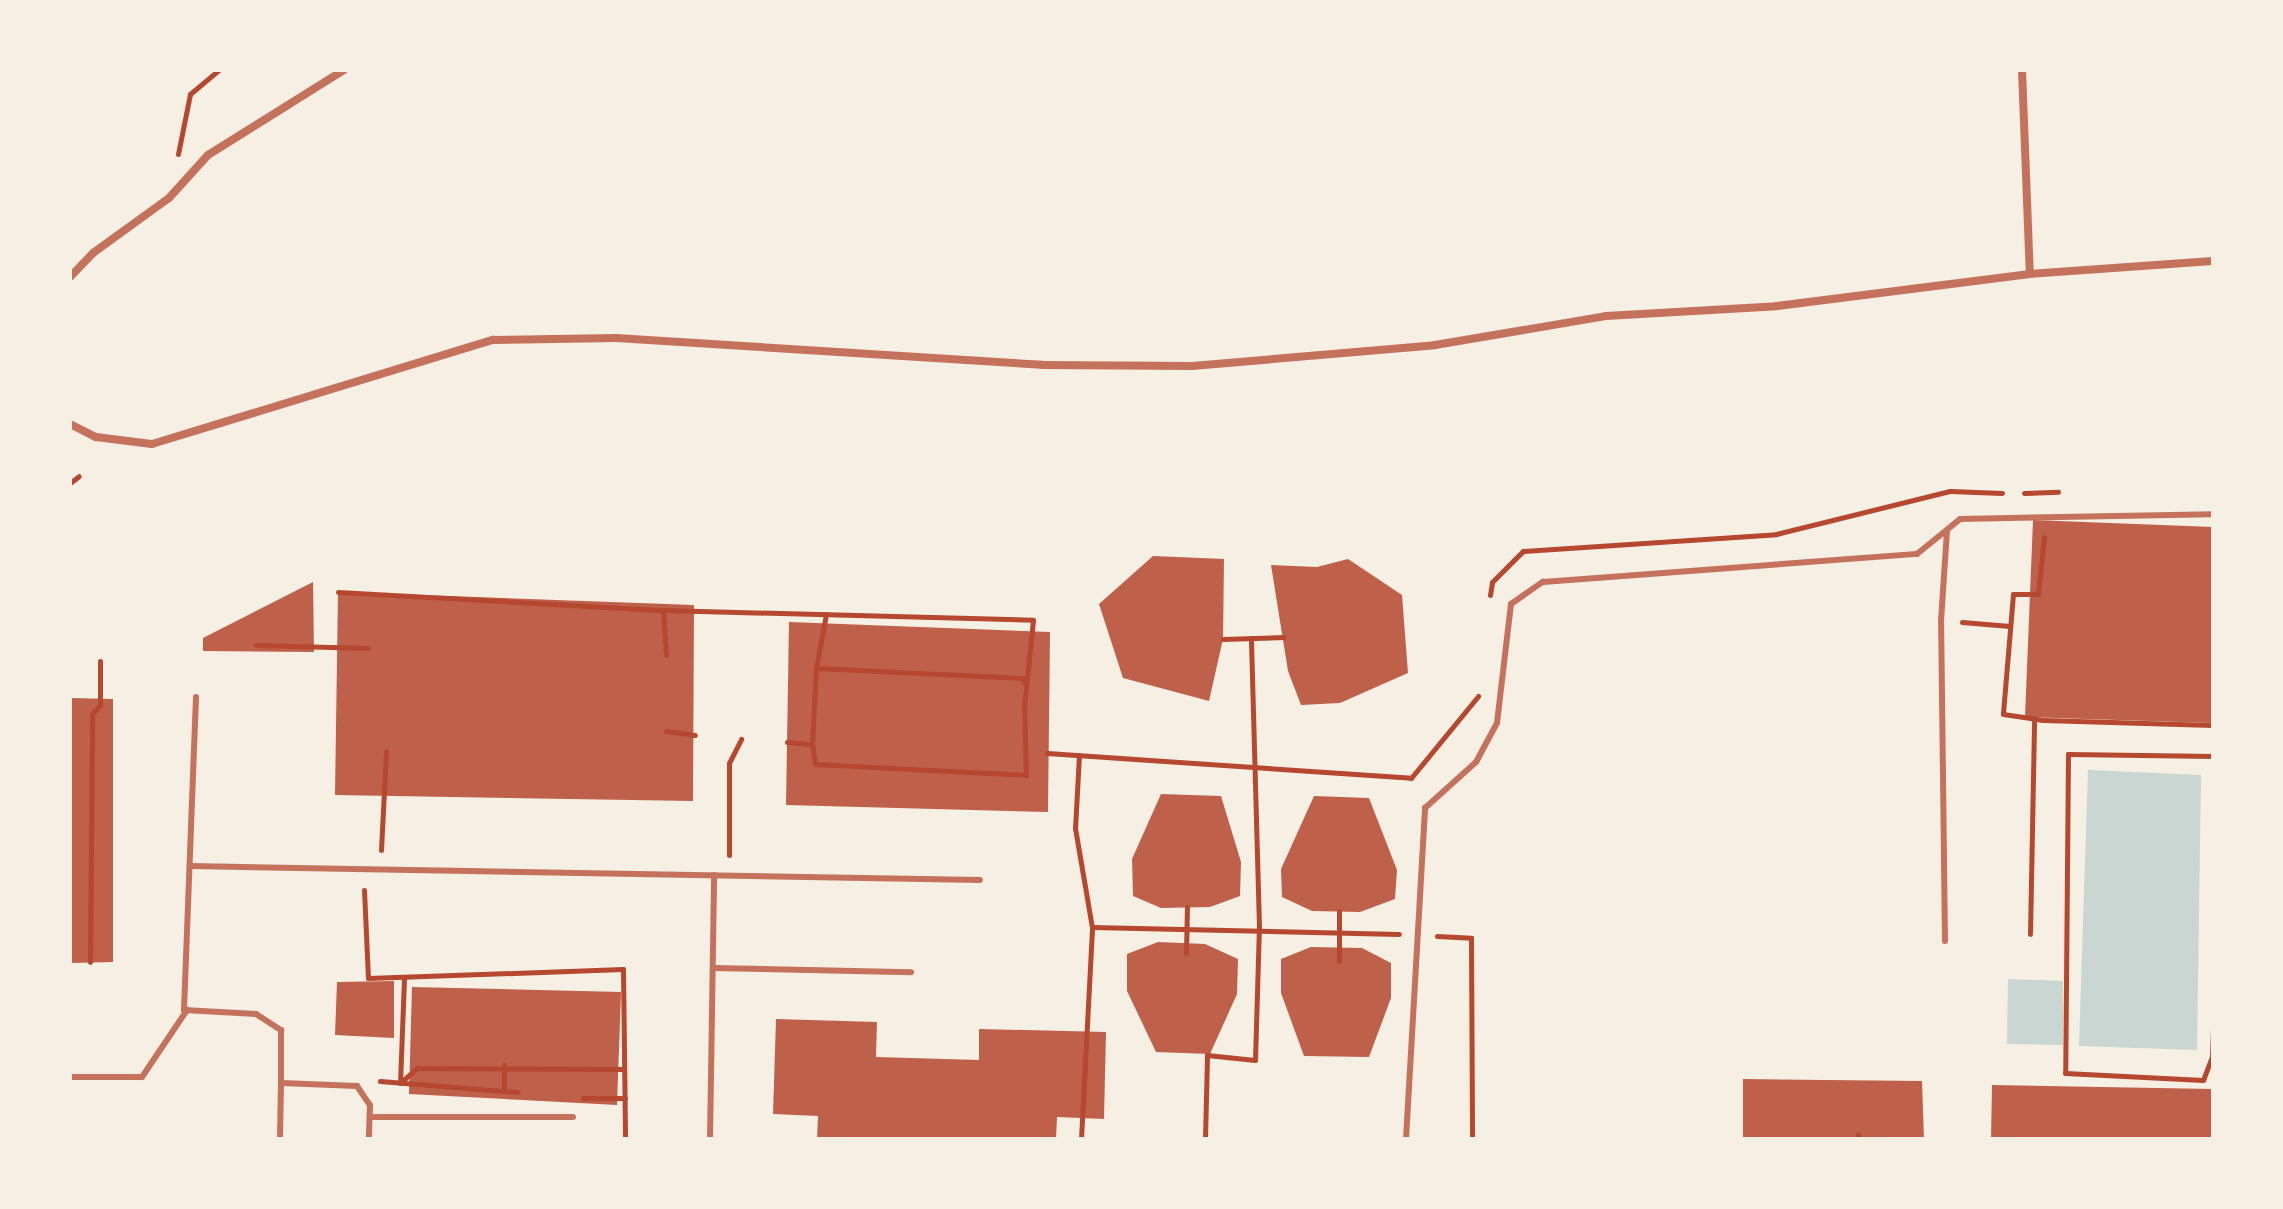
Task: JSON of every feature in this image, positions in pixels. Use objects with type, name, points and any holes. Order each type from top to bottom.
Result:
[{"type":"street","points":[[70,277],[93,253],[169,198],[208,155],[344,70]]},
{"type":"street","points":[[2022,70],[2030,274]]},
{"type":"street","points":[[70,424],[96,437],[152,444],[493,340],[616,338],[1042,365],[1192,366],[1435,345],[1606,316],[1777,306],[2030,274],[2213,261]]},
{"type":"lane","points":[[1406,1139],[1425,808],[1476,762],[1497,723],[1511,604],[1543,582],[1917,554],[1960,519],[2213,512]]},
{"type":"lane","points":[[1945,941],[1941,621],[1947,530]]},
{"type":"lane","points":[[70,1077],[142,1077],[187,1010],[196,697]]},
{"type":"lane","points":[[190,866],[980,880]]},
{"type":"lane","points":[[710,1139],[714,875]]},
{"type":"lane","points":[[713,968],[911,972]]},
{"type":"lane","points":[[187,1010],[256,1014],[281,1030],[280,1139]]},
{"type":"lane","points":[[281,1083],[357,1086],[370,1105],[369,1139]]},
{"type":"lane","points":[[370,1117],[573,1117]]},
{"type":"path","points":[[169,198],[190,94],[219,70]]},
{"type":"path","points":[[70,483],[79,476]]},
{"type":"path","points":[[1488,611],[1492,582],[1523,551],[1776,534],[1950,491],[2074,493]]},
{"type":"path","points":[[2046,492],[2038,594],[2013,594],[2003,714],[2034,719],[2213,725]]},
{"type":"path","points":[[338,592],[663,610],[1033,620],[1024,707]]},
{"type":"path","points":[[663,610],[666,655]]},
{"type":"path","points":[[816,668],[1024,678],[1026,775],[815,764],[812,744],[816,668],[826,614]]},
{"type":"path","points":[[1941,621],[2010,626]]},
{"type":"path","points":[[1223,639],[1284,637]]},
{"type":"path","points":[[1205,1139],[1207,1055],[1255,1060],[1259,927],[1257,767],[1251,638]]},
{"type":"path","points":[[256,645],[368,648]]},
{"type":"path","points":[[90,962],[92,714],[100,705],[100,661]]},
{"type":"path","points":[[1047,753],[1411,778],[1478,697],[1480,682]]},
{"type":"path","points":[[2030,934],[2034,719]]},
{"type":"path","points":[[666,731],[695,735]]},
{"type":"path","points":[[731,875],[729,763],[741,739]]},
{"type":"path","points":[[787,742],[812,744]]},
{"type":"path","points":[[380,869],[386,751]]},
{"type":"path","points":[[2213,756],[2068,754],[2065,1073],[2203,1080],[2213,1057],[2213,1024]]},
{"type":"path","points":[[1079,755],[1075,828],[1092,927],[1082,1139]]},
{"type":"path","points":[[363,869],[368,978],[623,969],[625,1139]]},
{"type":"path","points":[[1186,953],[1187,907]]},
{"type":"path","points":[[1339,911],[1339,961]]},
{"type":"path","points":[[1092,927],[1259,927],[1471,938],[1472,1139]]},
{"type":"path","points":[[404,978],[400,1083],[417,1068],[504,1066],[624,1069]]},
{"type":"path","points":[[504,1066],[504,1091]]},
{"type":"shaded area","points":[[2088,770],[2201,775],[2197,1050],[2079,1046]]},
{"type":"shaded area","points":[[2008,979],[2063,981],[2063,1045],[2007,1044]]},
{"type":"building","points":[[2033,520],[2213,527],[2213,723],[2025,717]]},
{"type":"building","points":[[1153,556],[1224,559],[1223,639],[1209,701],[1123,678],[1099,604]]},
{"type":"building","points":[[1348,559],[1402,595],[1408,673],[1340,703],[1301,705],[1288,671],[1271,565],[1317,567]]},
{"type":"building","points":[[313,582],[314,652],[203,651],[203,638]]},
{"type":"building","points":[[338,592],[694,605],[693,801],[335,795]]},
{"type":"building","points":[[789,622],[1050,632],[1048,812],[786,805]]},
{"type":"building","points":[[70,698],[113,699],[113,962],[70,963]]},
{"type":"building","points":[[1161,794],[1221,796],[1241,862],[1240,896],[1210,907],[1161,908],[1133,896],[1132,859]]},
{"type":"building","points":[[1314,796],[1369,798],[1397,870],[1395,899],[1360,912],[1312,911],[1282,897],[1281,869]]},
{"type":"building","points":[[1158,942],[1205,944],[1238,959],[1237,994],[1210,1054],[1156,1052],[1127,991],[1127,954]]},
{"type":"building","points":[[1311,947],[1362,948],[1391,963],[1391,998],[1369,1057],[1304,1056],[1281,993],[1281,959]]},
{"type":"building","points":[[394,981],[394,1038],[335,1035],[337,982]]},
{"type":"building","points":[[412,987],[621,992],[617,1105],[409,1094]]},
{"type":"building","points":[[776,1019],[877,1022],[876,1057],[979,1060],[979,1029],[1106,1032],[1104,1119],[1057,1117],[1056,1139],[817,1139],[818,1116],[773,1114]]},
{"type":"building","points":[[1743,1079],[1922,1081],[1924,1139],[1743,1139]]},
{"type":"building","points":[[1992,1085],[2213,1089],[2213,1139],[1991,1139]]}]
